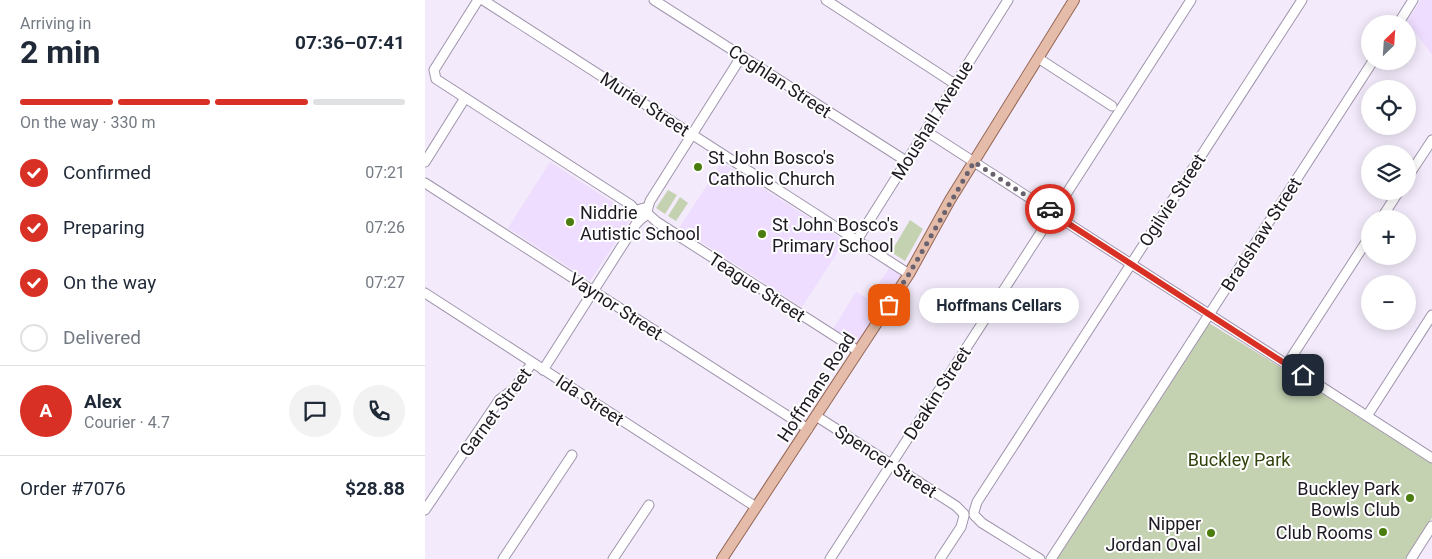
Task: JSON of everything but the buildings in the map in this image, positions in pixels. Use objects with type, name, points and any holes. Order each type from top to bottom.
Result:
[{"type":"main road","name":"Hoffmans Road","points":[[722,559],[909,274],[974,162],[1074,0]]},
{"type":"street","name":"Teague Street","points":[[478,0],[434,70],[434,76],[439,81],[642,214],[858,351]]},
{"type":"street","name":"Muriel Street","points":[[483,0],[909,274]]},
{"type":"street","name":"Coghlan Street","points":[[654,0],[906,162]]},
{"type":"street","points":[[826,0],[955,84]]},
{"type":"street","name":"Deakin Street","points":[[830,559],[1191,0]]},
{"type":"street","name":"Ogilvie Street","points":[[940,559],[1302,0]]},
{"type":"street","points":[[1404,15],[1413,0]]},
{"type":"street","name":"Moushall Avenue","points":[[857,240],[955,84],[1003,2]]},
{"type":"street","name":"Garnet Street","points":[[543,370],[741,56]]},
{"type":"street","points":[[1038,58],[1112,106]]},
{"type":"street","name":"Bradshaw Street","points":[[1051,559],[1367,70]]},
{"type":"street","points":[[425,162],[465,98]]},
{"type":"street","points":[[926,131],[1432,458]]},
{"type":"street","points":[[1416,164],[1432,140]]},
{"type":"street","name":"Vaynor Street","points":[[425,183],[807,430]]},
{"type":"street","points":[[1287,364],[1361,250]]},
{"type":"street","name":"Ida Street","points":[[425,293],[756,507]]},
{"type":"street","points":[[1367,416],[1432,315]]},
{"type":"street","name":"Garnet Street","points":[[425,510],[499,400],[514,390],[532,363]]},
{"type":"street","name":"Spencer Street","points":[[816,416],[1040,559]]},
{"type":"street","points":[[503,559],[572,455]]},
{"type":"street","points":[[613,559],[649,505]]},
{"type":"street","points":[[1411,559],[1432,526]]},
{"type":"shaded area","points":[[1421,0],[1432,0],[1432,55],[1416,33],[1416,15],[1411,15]]},
{"type":"shaded area","name":"Niddrie Autistic School","points":[[550,162],[631,214],[632,217],[590,281],[508,228]]},
{"type":"shaded area","name":"St John Bosco's Primary School","points":[[722,162],[845,241],[802,307],[679,228]]},
{"type":"shaded area","points":[[889,268],[902,276],[859,345],[833,329],[856,292],[869,299]]},
{"type":"green space","points":[[668,190],[677,195],[665,214],[656,208]]},
{"type":"green space","points":[[680,197],[688,203],[676,221],[668,216]]},
{"type":"green space","points":[[910,220],[923,229],[905,261],[891,252]]},
{"type":"green space","name":"Buckley Park","points":[[1209,323],[1432,463],[1432,518],[1405,559],[1057,559]]},
{"type":"way so far","points":[[889,305],[974,162],[1042,206],[1050,209]]},
{"type":"place","name":"St John Bosco's Catholic Church","points":[[698,167]]},
{"type":"place","name":"Niddrie Autistic School","points":[[570,222]]},
{"type":"place","name":"St John Bosco's Primary School","points":[[762,234]]},
{"type":"place","name":"Hoffmans Cellars","points":[[889,305]]},
{"type":"place","name":"Buckley Park Bowls Club","points":[[1410,498]]},
{"type":"place","name":"Club Rooms","points":[[1383,532]]},
{"type":"place","name":"Nipper Jordan Oval","points":[[1211,533]]},
{"type":"route","points":[[1050,209],[1057,211],[1066,222],[1303,375]]}]
